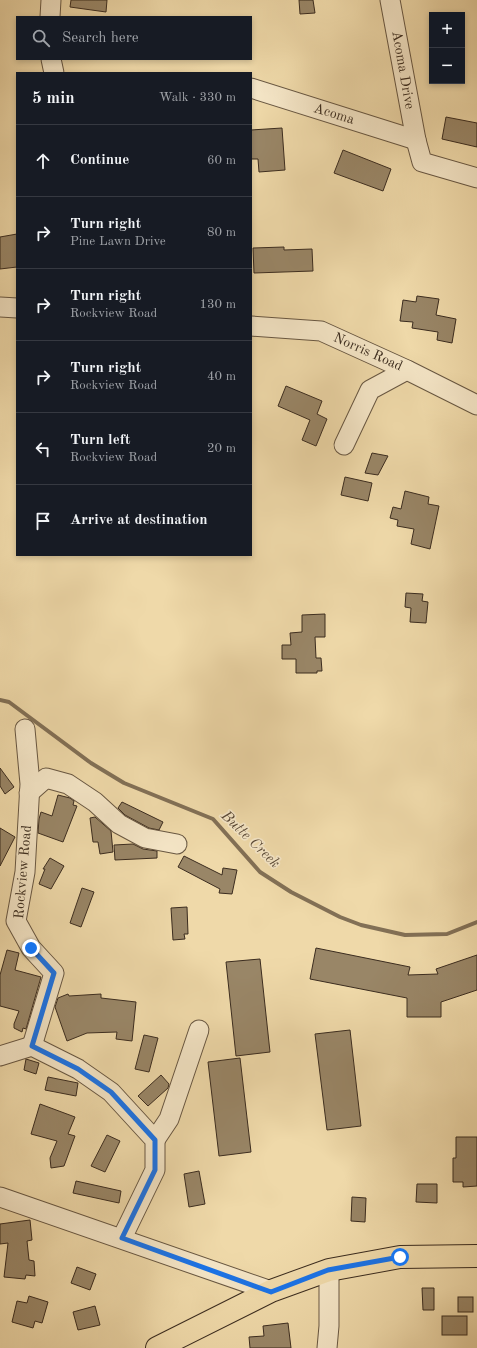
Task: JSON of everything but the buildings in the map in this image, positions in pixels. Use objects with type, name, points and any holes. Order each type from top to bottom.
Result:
[{"type":"main road","points":[[158,1348],[271,1292],[328,1270],[400,1257],[477,1256]]},
{"type":"street","points":[[50,16],[51,0]]},
{"type":"street","name":"Acoma Drive","points":[[390,0],[416,140],[422,162],[477,178]]},
{"type":"street","points":[[51,60],[54,72]]},
{"type":"street","name":"Acoma","points":[[252,88],[416,140]]},
{"type":"street","points":[[0,307],[16,308]]},
{"type":"street","name":"Norris Road","points":[[252,326],[321,331],[407,370],[477,405]]},
{"type":"street","points":[[344,445],[370,390],[407,370]]},
{"type":"street","name":"Rockview Road","points":[[25,729],[30,784],[25,872],[16,922],[31,948],[54,973],[32,1046]]},
{"type":"street","points":[[29,793],[46,778],[68,784],[95,802],[119,824],[145,838],[177,844]]},
{"type":"street","points":[[122,1238],[155,1170],[155,1140],[169,1119],[199,1030]]},
{"type":"street","points":[[0,1056],[32,1046],[78,1069],[111,1092],[155,1140]]},
{"type":"street","points":[[0,1197],[122,1238],[271,1292]]},
{"type":"street","points":[[327,1348],[329,1326],[328,1270]]},
{"type":"waterway","name":"Butte Creek","points":[[0,700],[9,702],[91,763],[124,783],[213,819],[260,872],[291,892],[340,917],[361,925],[405,935],[447,934],[477,922]]},
{"type":"route","points":[[31,948],[54,973],[32,1046],[78,1069],[111,1092],[155,1140],[155,1170],[122,1238],[271,1292],[328,1270],[400,1257]]}]
